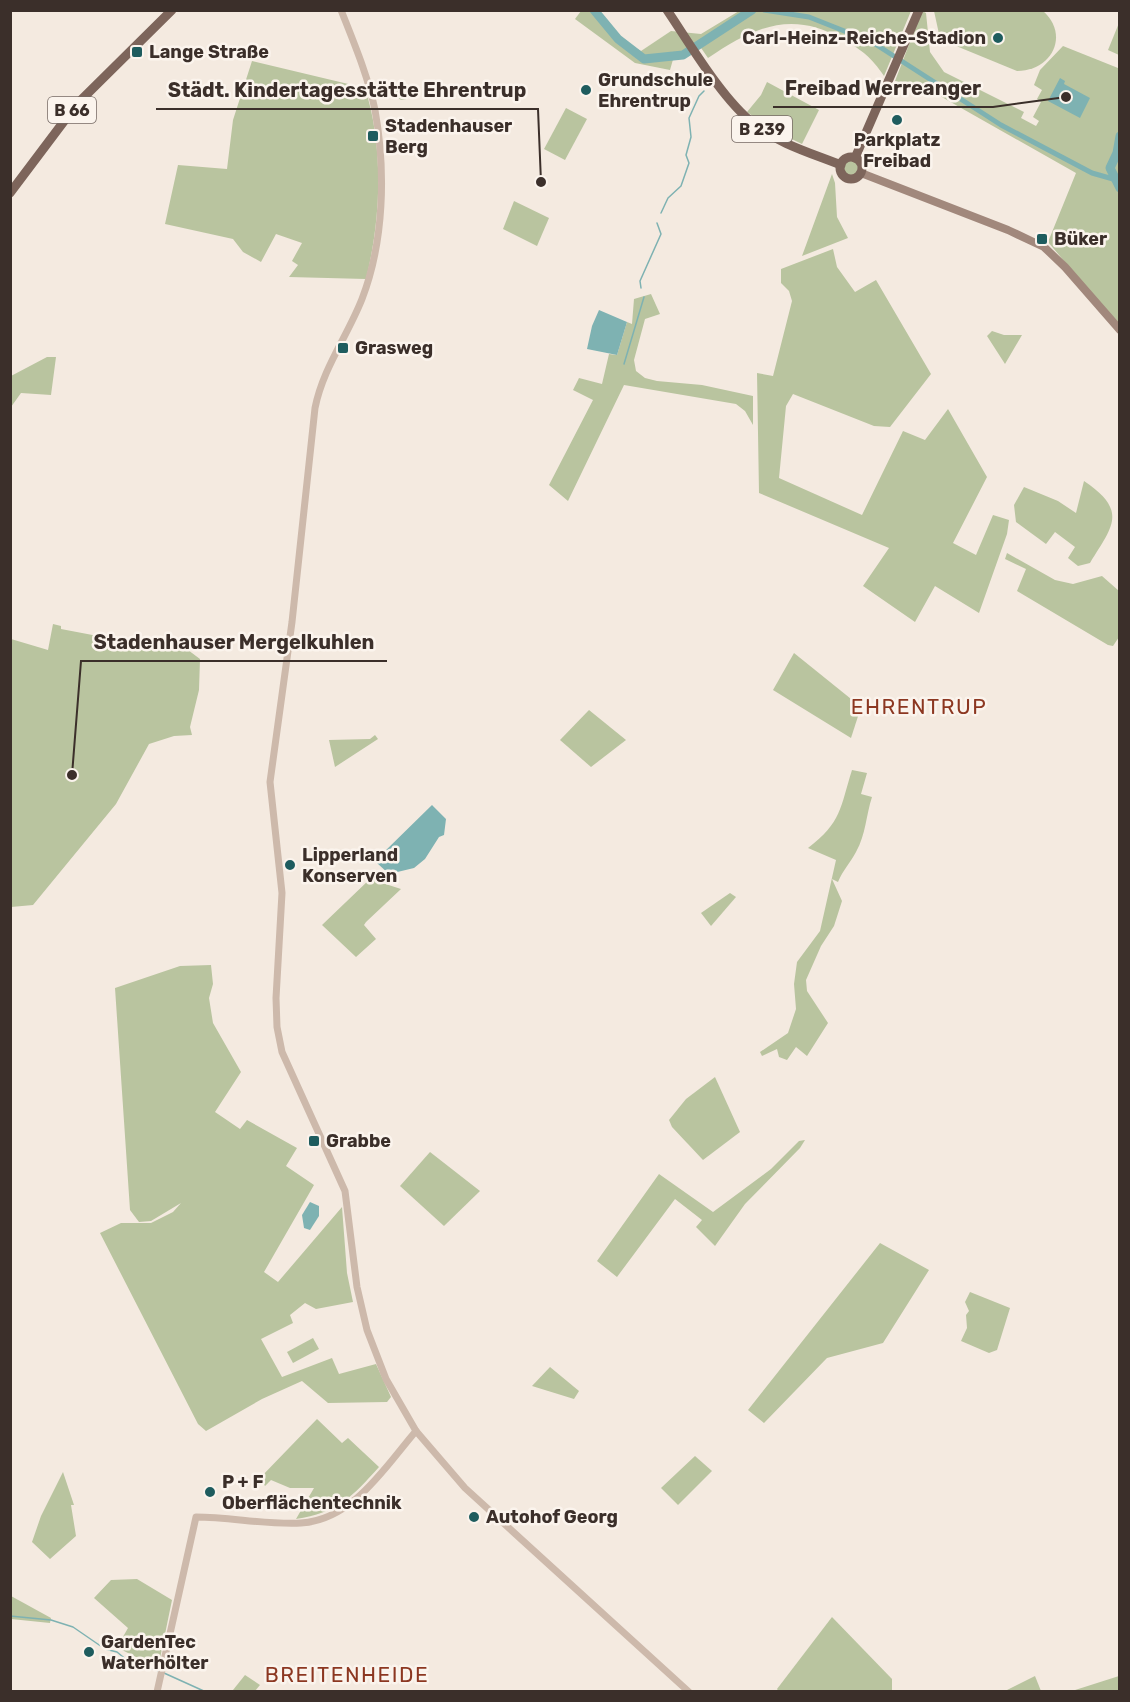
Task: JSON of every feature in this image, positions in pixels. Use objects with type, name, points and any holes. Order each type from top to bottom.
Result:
[{"type":"main road","name":"B 66","points":[[10,193],[77,104],[172,10]]},
{"type":"main road","name":"B 239","points":[[667,10],[702,61],[753,124],[788,145],[841,165],[842,174],[847,178],[857,178],[861,173]]},
{"type":"main road","points":[[855,158],[919,10]]},
{"type":"main road","points":[[841,165],[845,159],[855,158]]},
{"type":"main road","points":[[855,158],[861,164],[861,173],[1008,230],[1044,247],[1065,267],[1119,330]]},
{"type":"street","points":[[341,10],[375,109],[380,155],[379,219],[377,245],[368,281],[356,312],[324,376],[313,420],[296,588],[270,782],[282,893],[277,970],[277,1027],[290,1073],[345,1191],[357,1287],[370,1339],[386,1379],[417,1431],[465,1488],[689,1692]]},
{"type":"street","points":[[157,1692],[195,1517],[301,1523],[328,1518],[347,1507],[361,1495],[417,1431]]},
{"type":"green space","points":[[581,11],[594,11],[618,38],[641,51],[671,31],[701,34],[739,11],[911,11],[884,76],[866,55],[844,40],[807,25],[790,24],[774,26],[741,38],[708,58],[699,45],[683,55],[674,56],[670,70],[635,63],[575,19]]},
{"type":"green space","points":[[922,11],[926,13],[930,52],[944,72],[1024,112],[1021,118],[1036,126],[1039,121],[1033,117],[1041,102],[1037,99],[1042,90],[1034,85],[1040,70],[1063,46],[1118,68],[1119,65],[1119,326],[1048,242],[1076,173],[940,96],[895,81]]},
{"type":"green space","name":"Carl-Heinz-Reiche-Stadion","points":[[934,11],[1043,11],[1051,20],[1056,41],[1048,58],[1040,65],[1017,71],[944,41],[939,34]]},
{"type":"green space","points":[[1119,23],[1119,55],[1108,50]]},
{"type":"green space","points":[[252,61],[365,88],[378,159],[375,232],[366,279],[289,277],[298,265],[292,261],[302,243],[276,234],[261,262],[243,252],[233,239],[165,224],[178,165],[227,169],[233,120]]},
{"type":"green space","points":[[767,82],[819,110],[802,144],[769,128],[747,112],[761,95]]},
{"type":"green space","points":[[403,86],[408,88],[410,93],[408,98],[403,100],[398,98],[396,93],[398,88]]},
{"type":"green space","points":[[566,108],[587,119],[565,160],[544,149]]},
{"type":"green space","points":[[851,161],[856,163],[858,168],[856,173],[851,175],[846,173],[844,168],[846,163]]},
{"type":"green space","points":[[832,174],[835,183],[837,217],[848,238],[802,256]]},
{"type":"green space","points":[[514,201],[549,218],[537,246],[503,229]]},
{"type":"green space","points":[[833,249],[837,267],[855,292],[876,280],[931,374],[890,427],[874,426],[793,394],[786,406],[779,478],[862,515],[903,431],[925,440],[948,409],[987,477],[953,543],[976,555],[993,515],[1009,520],[1007,534],[979,613],[935,586],[915,622],[863,586],[889,548],[759,493],[757,373],[773,376],[792,301],[789,291],[781,283],[781,269]]},
{"type":"green space","points":[[651,294],[660,314],[645,319],[634,360],[636,371],[645,378],[657,381],[702,385],[753,396],[753,425],[745,411],[736,404],[624,385],[568,501],[549,485],[593,400],[573,390],[579,378],[602,384],[609,354],[617,355],[627,322],[632,324],[634,299]]},
{"type":"green space","points":[[992,331],[1004,335],[1022,335],[1005,364],[987,336]]},
{"type":"green space","points":[[47,357],[56,357],[51,395],[21,393],[11,407],[11,376]]},
{"type":"green space","points":[[1084,481],[1107,501],[1112,520],[1105,539],[1090,563],[1078,566],[1068,558],[1075,547],[1055,532],[1046,544],[1016,522],[1014,505],[1024,487],[1058,501],[1076,513]]},
{"type":"green space","points":[[1007,553],[1055,580],[1073,584],[1102,576],[1119,591],[1119,637],[1113,646],[1017,591],[1026,569],[1005,559]]},
{"type":"green space","points":[[53,624],[61,626],[61,629],[145,645],[172,646],[188,650],[200,659],[199,690],[190,727],[192,735],[174,736],[149,744],[116,804],[33,905],[11,907],[11,639],[48,650]]},
{"type":"green space","points":[[794,653],[861,707],[851,738],[773,690]]},
{"type":"green space","points":[[589,710],[626,740],[591,767],[560,740]]},
{"type":"green space","points":[[375,735],[378,739],[335,767],[329,740],[370,739]]},
{"type":"green space","points":[[852,770],[867,773],[861,794],[872,797],[862,838],[856,852],[838,882],[832,879],[842,901],[834,926],[821,946],[806,980],[807,991],[828,1023],[807,1056],[796,1047],[787,1060],[779,1057],[777,1049],[762,1056],[760,1052],[788,1033],[796,1009],[794,984],[797,962],[820,931],[836,860],[808,848],[834,822],[842,805]]},
{"type":"green space","points":[[370,879],[401,889],[364,925],[376,939],[356,957],[322,925]]},
{"type":"green space","points":[[730,893],[736,897],[711,926],[701,913]]},
{"type":"green space","points":[[211,965],[213,984],[209,998],[213,1023],[241,1072],[215,1112],[240,1129],[247,1120],[297,1148],[286,1166],[314,1185],[264,1272],[278,1282],[342,1207],[347,1273],[353,1302],[316,1309],[305,1303],[290,1315],[293,1323],[261,1339],[282,1377],[332,1358],[339,1374],[376,1364],[391,1397],[387,1402],[328,1403],[302,1381],[262,1399],[206,1431],[198,1424],[100,1233],[121,1223],[151,1223],[173,1212],[181,1203],[151,1221],[139,1222],[130,1210],[115,988],[180,966]]},
{"type":"green space","points":[[715,1077],[740,1132],[703,1160],[672,1127],[669,1120],[686,1099]]},
{"type":"green space","points":[[805,1140],[800,1148],[745,1204],[715,1246],[696,1227],[702,1220],[675,1199],[617,1277],[597,1261],[659,1174],[713,1212],[771,1169],[799,1141]]},
{"type":"green space","points":[[430,1152],[480,1191],[444,1226],[400,1186]]},
{"type":"green space","points":[[880,1243],[929,1270],[883,1343],[827,1358],[764,1423],[748,1410]]},
{"type":"green space","points":[[970,1292],[1010,1308],[997,1350],[989,1353],[961,1341],[967,1328],[966,1315],[969,1311],[965,1302]]},
{"type":"green space","points":[[313,1338],[319,1349],[293,1363],[287,1352]]},
{"type":"green space","points":[[550,1367],[579,1391],[574,1399],[532,1386]]},
{"type":"green space","points":[[317,1419],[342,1443],[348,1438],[379,1467],[343,1502],[322,1513],[296,1519],[314,1488],[290,1488],[271,1480],[265,1486],[260,1478]]},
{"type":"green space","points":[[695,1456],[712,1471],[678,1505],[661,1488]]},
{"type":"green space","points":[[63,1472],[74,1505],[71,1505],[76,1536],[50,1559],[32,1542],[41,1516]]},
{"type":"green space","points":[[137,1579],[172,1600],[158,1668],[120,1649],[123,1644],[120,1642],[128,1628],[94,1598],[111,1580]]},
{"type":"green space","points":[[11,1596],[51,1618],[50,1623],[11,1619]]},
{"type":"green space","points":[[832,1617],[892,1679],[892,1691],[779,1692],[777,1689]]},
{"type":"green space","points":[[245,1675],[260,1685],[255,1691],[233,1690]]},
{"type":"green space","points":[[1035,1676],[1041,1691],[1005,1691]]},
{"type":"green space","points":[[1119,1676],[1119,1691],[1072,1691]]},
{"type":"water","points":[[1060,78],[1065,81],[1064,84],[1090,98],[1080,118],[1048,101]]},
{"type":"water","points":[[599,310],[627,322],[617,355],[587,349],[592,326]]},
{"type":"water","points":[[432,805],[446,819],[444,835],[439,837],[425,859],[414,868],[389,874],[377,863],[381,855]]},
{"type":"water","points":[[310,1202],[319,1206],[319,1216],[310,1230],[304,1228],[302,1215]]},
{"type":"waterway","points":[[594,10],[618,39],[644,59],[683,55],[752,10]]},
{"type":"waterway","points":[[764,10],[809,17],[872,42],[1001,125],[1092,173],[1113,179]]},
{"type":"waterway","points":[[661,213],[668,198],[681,186],[689,163],[686,155],[691,137],[689,118],[699,96],[704,91]]},
{"type":"waterway","points":[[1120,136],[1117,153],[1110,168],[1120,188]]},
{"type":"waterway","points":[[641,288],[640,281],[661,234],[657,223]]},
{"type":"waterway","points":[[624,364],[644,297]]},
{"type":"waterway","points":[[10,1616],[51,1620],[73,1627],[105,1649],[117,1652],[128,1661],[159,1671]]},
{"type":"waterway","points":[[164,1673],[206,1692]]},
{"type":"place","name":"Carl-Heinz-Reiche-Stadion","points":[[998,38]]},
{"type":"place","name":"Lange Straße","points":[[137,52]]},
{"type":"place","name":"Grundschule Ehrentrup","points":[[586,90]]},
{"type":"place","name":"Freibad Werreanger","points":[[1066,97]]},
{"type":"place","name":"Parkplatz Freibad","points":[[897,120]]},
{"type":"place","name":"Stadenhauser Berg","points":[[373,136]]},
{"type":"place","name":"Städt. Kindertagesstätte Ehrentrup","points":[[541,182]]},
{"type":"place","name":"Büker","points":[[1042,239]]},
{"type":"place","name":"Grasweg","points":[[343,348]]},
{"type":"place","name":"Stadenhauser Mergelkuhlen","points":[[72,775]]},
{"type":"place","name":"Lipperland Konserven","points":[[290,865]]},
{"type":"place","name":"Grabbe","points":[[314,1141]]},
{"type":"place","name":"P + F Oberflächentechnik","points":[[210,1492]]},
{"type":"place","name":"Autohof Georg","points":[[474,1517]]},
{"type":"place","name":"GardenTec Waterhölter","points":[[89,1652]]},
{"type":"district","name":"EHRENTRUP","points":[[919,706]]},
{"type":"district","name":"BREITENHEIDE","points":[[347,1674]]}]
